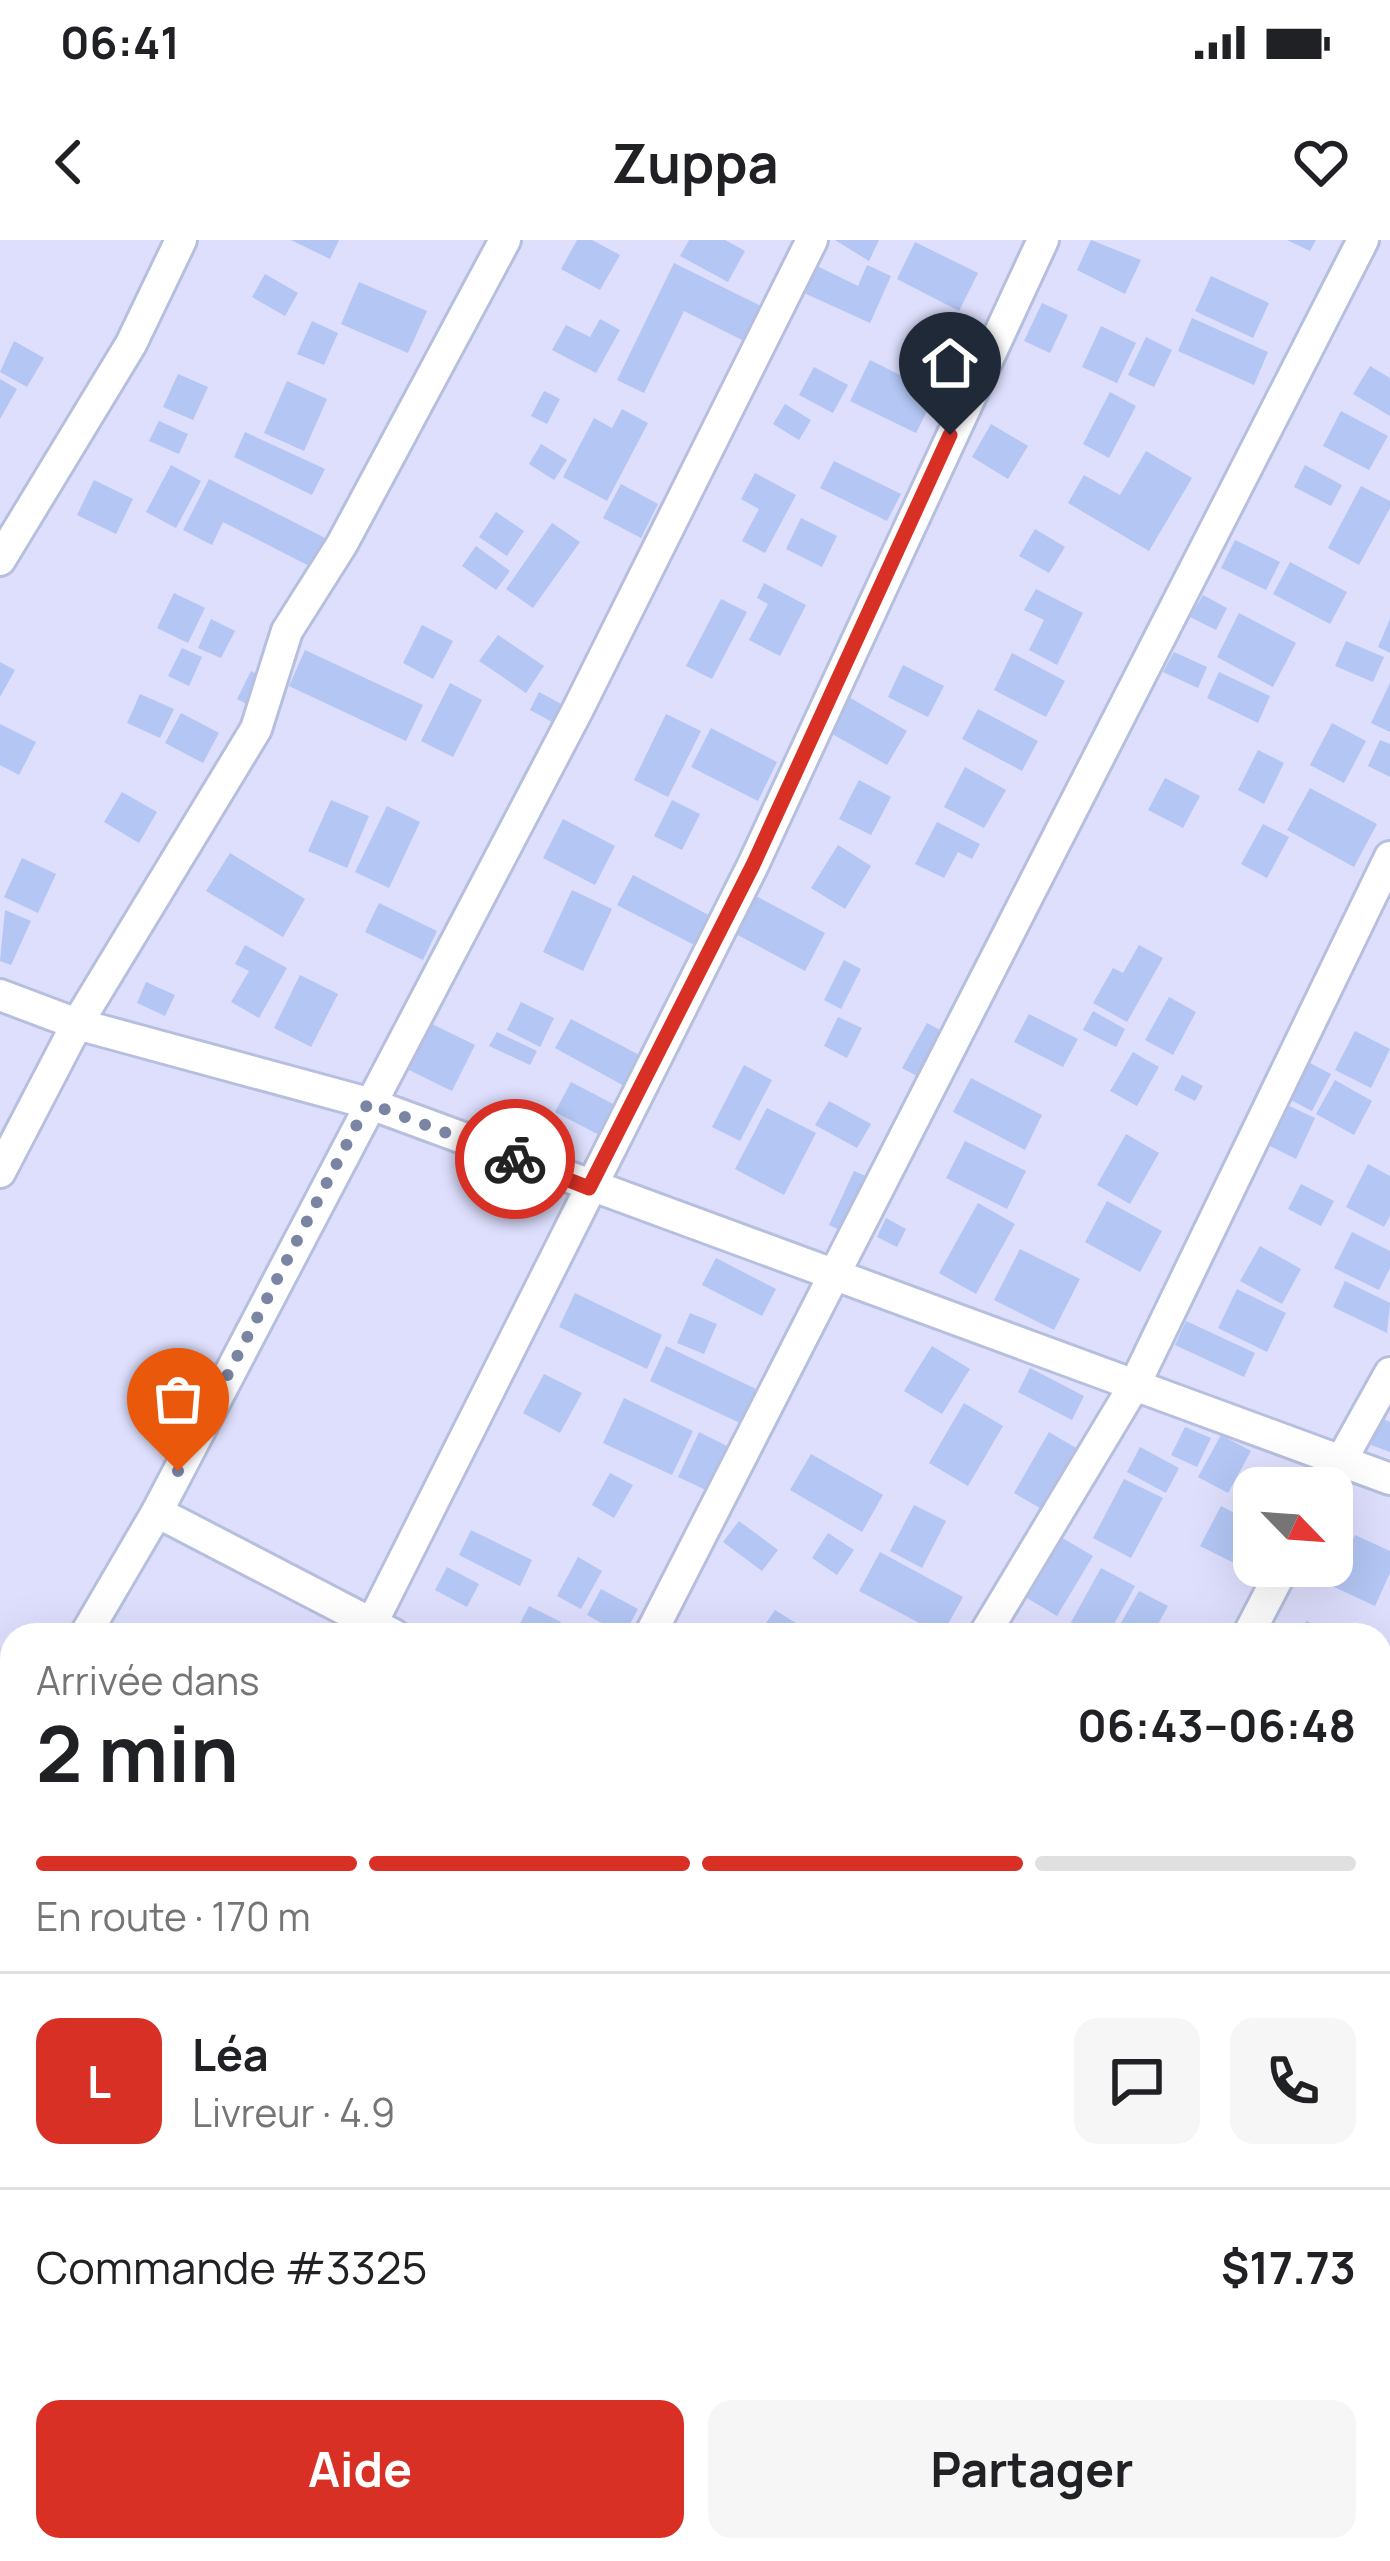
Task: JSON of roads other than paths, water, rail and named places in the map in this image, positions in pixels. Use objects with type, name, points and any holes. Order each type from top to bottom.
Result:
[{"type":"street","points":[[0,560],[131,344],[181,240]]},
{"type":"street","points":[[0,1172],[77,1024],[256,729],[287,631],[342,544],[505,240]]},
{"type":"street","points":[[92,1623],[157,1512],[577,711],[812,240]]},
{"type":"street","points":[[381,1623],[589,1188],[753,865],[1043,240]]},
{"type":"street","points":[[656,1623],[835,1279],[1096,753],[1363,240]]},
{"type":"street","points":[[990,1623],[1135,1384],[1390,857]]},
{"type":"street","points":[[0,995],[77,1024],[368,1103],[835,1279],[1135,1384],[1318,1467]]},
{"type":"street","points":[[1337,1467],[1390,1373]]},
{"type":"street","points":[[1353,1476],[1390,1479]]},
{"type":"street","points":[[157,1512],[362,1623]]},
{"type":"street","points":[[1254,1623],[1273,1587]]}]
